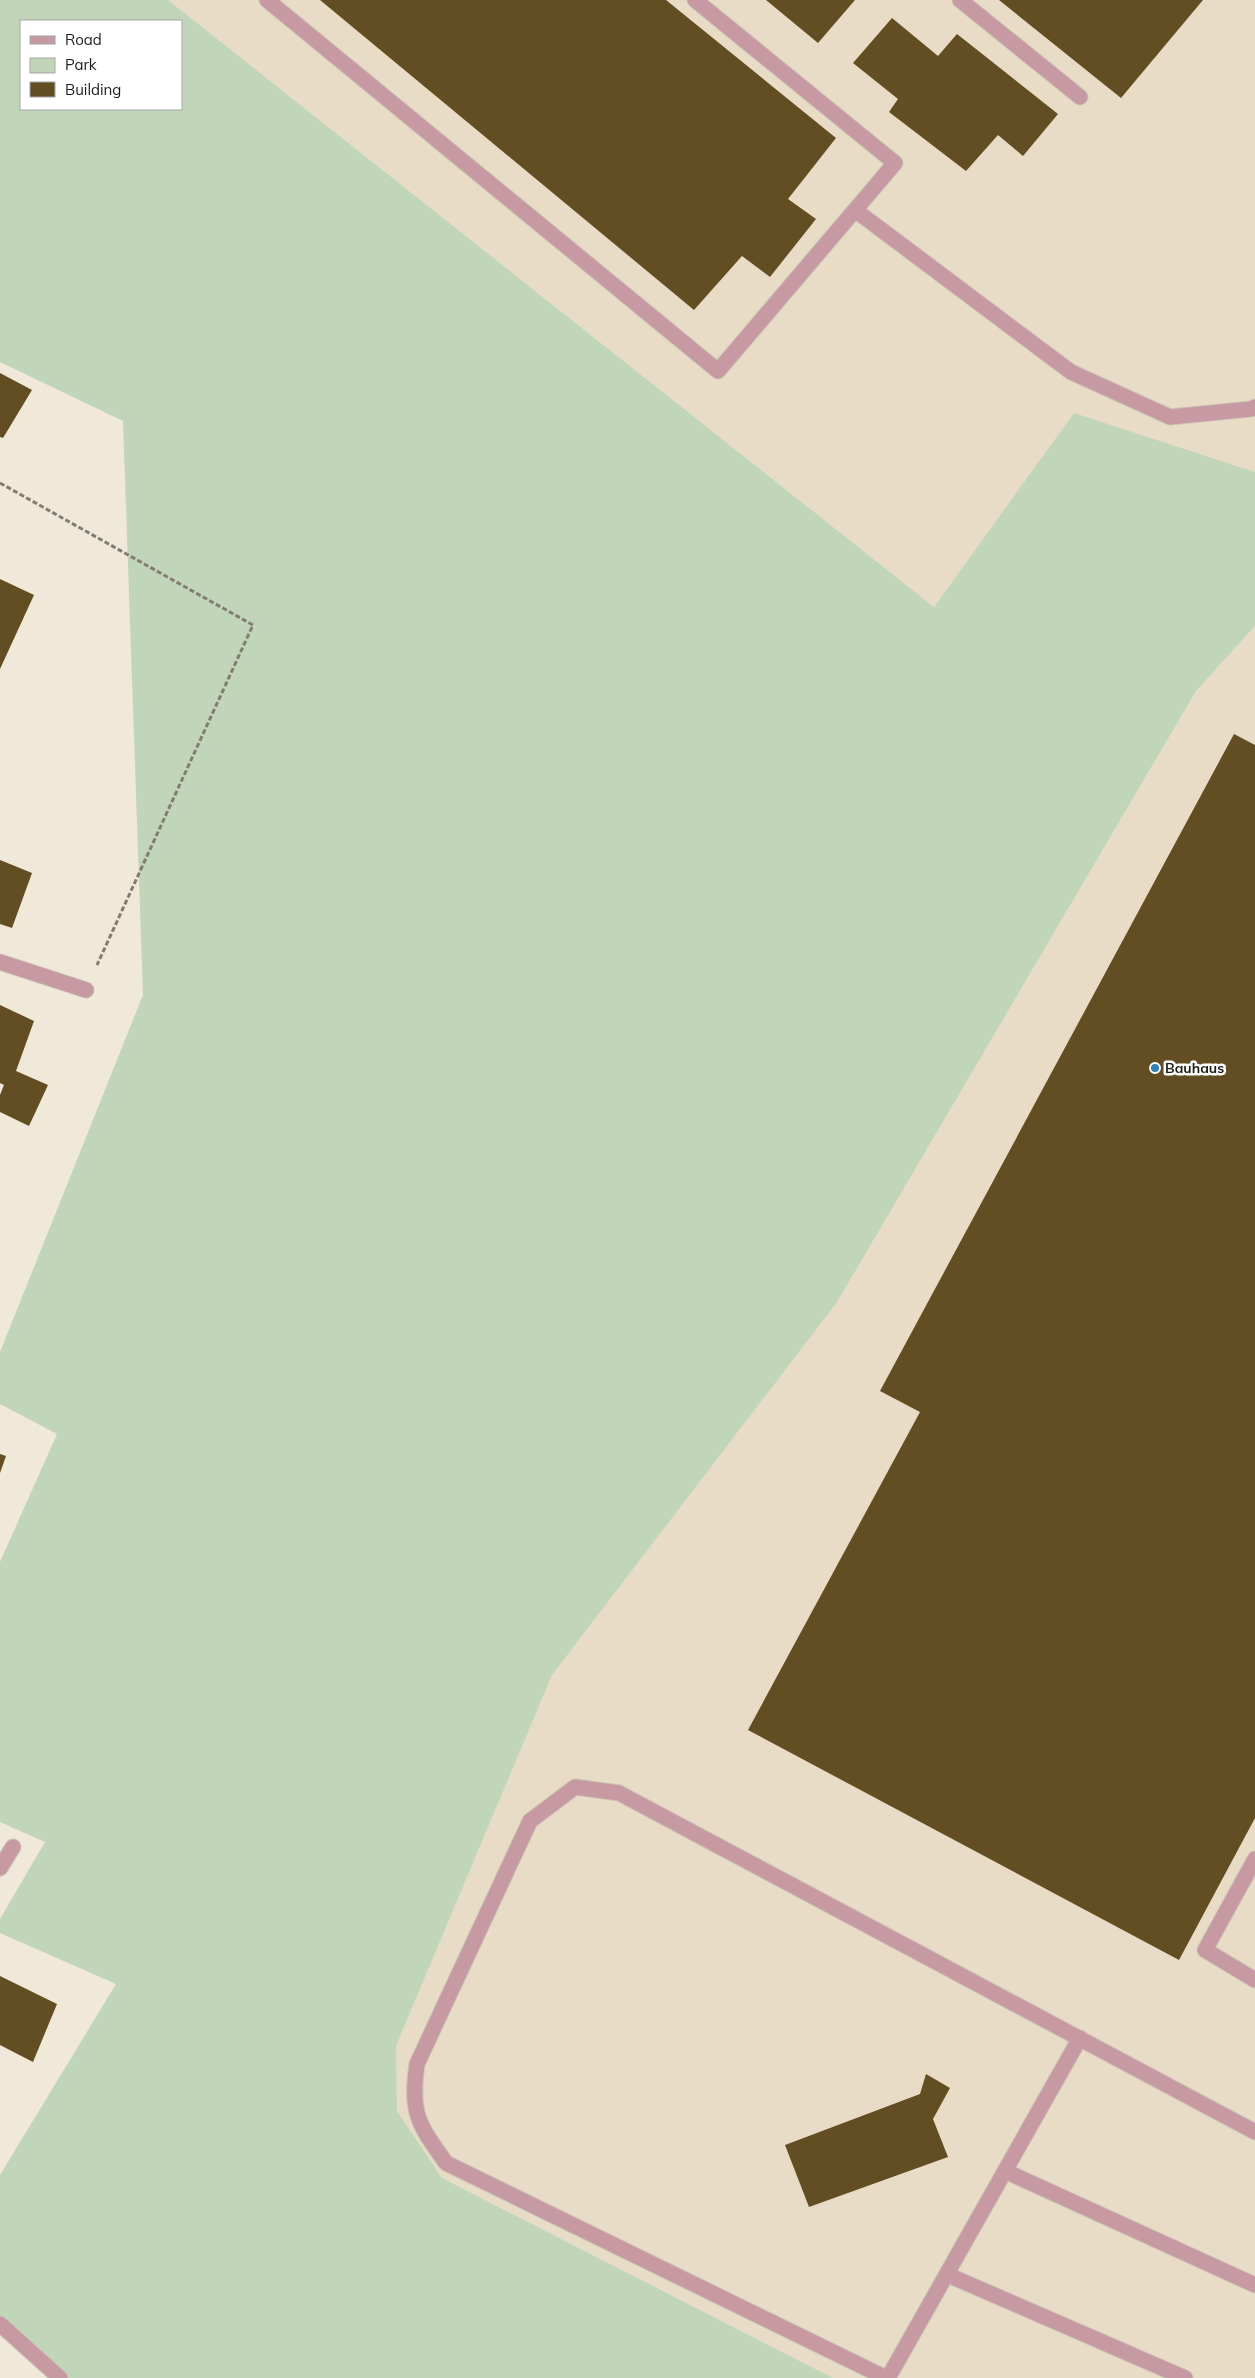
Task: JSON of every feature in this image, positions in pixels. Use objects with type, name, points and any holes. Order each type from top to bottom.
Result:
[{"type":"street","points":[[267,0],[718,371],[895,163],[696,0]]},
{"type":"street","points":[[960,0],[1080,97]]},
{"type":"street","points":[[855,210],[1071,372],[1170,417],[1251,409],[1255,407]]},
{"type":"street","points":[[0,962],[86,990]]},
{"type":"street","points":[[1080,2038],[1007,2172],[887,2378],[446,2163],[421,2128],[413,2093],[417,2064],[530,1821],[575,1787],[619,1794],[1080,2038],[1255,2132]]},
{"type":"street","points":[[0,1868],[14,1847]]},
{"type":"street","points":[[1255,1859],[1206,1950],[1255,1980]]},
{"type":"street","points":[[1007,2172],[1255,2285]]},
{"type":"street","points":[[948,2274],[1185,2378]]},
{"type":"street","points":[[0,2324],[60,2378]]},
{"type":"path","points":[[0,483],[253,625],[86,990]]},
{"type":"shaded area","points":[[168,0],[1255,0],[1255,472],[1074,414],[934,607]]},
{"type":"shaded area","points":[[1255,626],[1255,2378],[833,2378],[442,2178],[397,2111],[396,2046],[552,1675],[837,1301],[1196,691]]},
{"type":"green space","points":[[0,0],[168,0],[934,607],[1074,413],[1255,472],[1255,626],[1196,691],[837,1302],[552,1675],[396,2046],[397,2111],[442,2178],[833,2378],[60,2378],[0,2324],[0,2175],[116,1984],[0,1933],[0,1919],[45,1842],[0,1822],[0,1562],[57,1434],[0,1404],[0,1352],[143,995],[123,421],[0,362]]},
{"type":"building","points":[[320,0],[666,0],[836,138],[788,199],[816,219],[770,277],[742,256],[694,310]]},
{"type":"building","points":[[766,0],[855,0],[818,43]]},
{"type":"building","points":[[999,0],[1203,0],[1121,98]]},
{"type":"building","points":[[892,18],[938,56],[957,34],[1058,114],[1023,156],[998,135],[966,171],[889,112],[898,99],[853,63]]},
{"type":"building","points":[[0,373],[32,390],[3,438],[0,437]]},
{"type":"building","points":[[0,579],[34,595],[0,669]]},
{"type":"building","name":"Bauhaus","points":[[1234,734],[1255,745],[1255,1818],[1179,1960],[748,1730],[920,1412],[880,1391]]},
{"type":"building","points":[[0,860],[32,873],[12,928],[0,924]]},
{"type":"building","points":[[0,1005],[34,1021],[16,1071],[48,1085],[29,1126],[0,1112],[0,1095],[4,1085],[0,1083]]},
{"type":"building","points":[[0,1454],[6,1456],[0,1473]]},
{"type":"building","points":[[0,1976],[57,2004],[33,2062],[0,2045]]},
{"type":"building","points":[[926,2074],[950,2088],[933,2119],[948,2157],[809,2207],[785,2145],[920,2094]]},
{"type":"place","name":"Bauhaus","points":[[1155,1068]]}]
